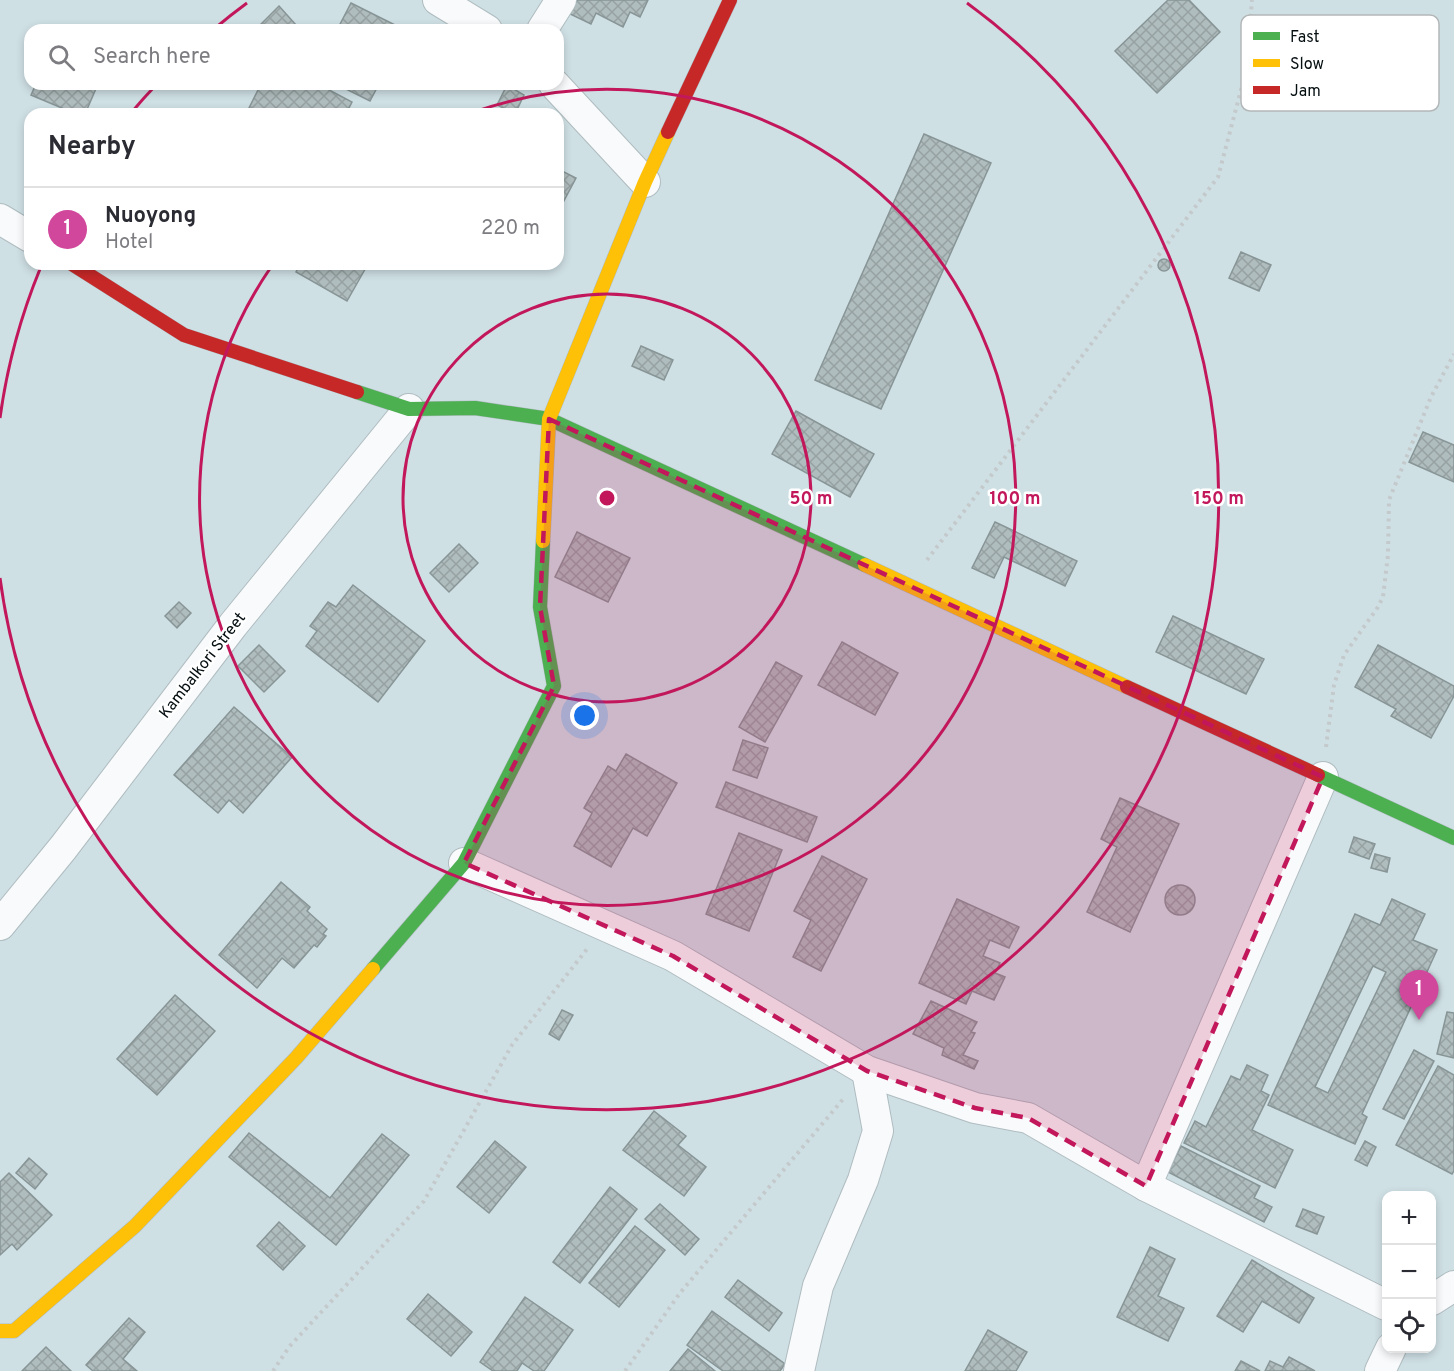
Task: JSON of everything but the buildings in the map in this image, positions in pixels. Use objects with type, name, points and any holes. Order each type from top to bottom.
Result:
[{"type":"street","points":[[438,0],[477,24]]},
{"type":"street","points":[[546,24],[561,0]]},
{"type":"street","points":[[0,1331],[14,1331],[135,1226],[296,1058],[464,863],[554,686],[540,607],[549,419],[645,182],[730,0]]},
{"type":"street","points":[[560,90],[645,182]]},
{"type":"street","points":[[0,219],[24,233]]},
{"type":"street","points":[[82,270],[184,334],[409,408],[475,408],[549,419],[1454,838]]},
{"type":"street","name":"Kambalkori Street","points":[[0,925],[63,848],[233,625],[409,408]]},
{"type":"street","points":[[1146,1186],[1323,777]]},
{"type":"street","points":[[464,863],[673,956],[867,1071],[975,1108],[1028,1118],[1146,1186],[1382,1303]]},
{"type":"street","points":[[799,1371],[818,1286],[863,1180],[878,1131],[867,1071]]},
{"type":"street","points":[[1433,1299],[1454,1287]]},
{"type":"street","points":[[1380,1371],[1389,1353]]},
{"type":"path","points":[[1251,15],[1252,0]]},
{"type":"path","points":[[908,585],[1218,177],[1241,90]]},
{"type":"path","points":[[1323,777],[1334,685],[1344,655],[1383,597],[1388,555],[1389,500],[1431,397],[1454,354]]},
{"type":"path","points":[[273,1371],[289,1347],[424,1201],[512,1045],[606,925]]},
{"type":"path","points":[[625,1371],[680,1293],[867,1071]]},
{"type":"highlighted area","points":[[549,419],[1323,777],[1146,1186],[1028,1118],[975,1108],[867,1071],[673,956],[464,863],[554,686],[540,607]]},
{"type":"traffic: fast","points":[[357,392],[409,409],[475,408],[549,419],[865,565]]},
{"type":"traffic: fast","points":[[373,969],[464,863],[554,686],[540,607],[543,541]]},
{"type":"traffic: fast","points":[[1318,775],[1454,838]]},
{"type":"traffic: slow","points":[[543,541],[549,419],[645,182],[668,132]]},
{"type":"traffic: slow","points":[[865,565],[1127,687]]},
{"type":"traffic: slow","points":[[0,1331],[14,1331],[135,1226],[296,1058],[373,969]]},
{"type":"traffic: jam","points":[[668,132],[730,0]]},
{"type":"traffic: jam","points":[[81,270],[184,335],[357,392]]},
{"type":"traffic: jam","points":[[1127,687],[1318,775]]},
{"type":"place","name":"Nuoyong","points":[[1419,1020]]}]
